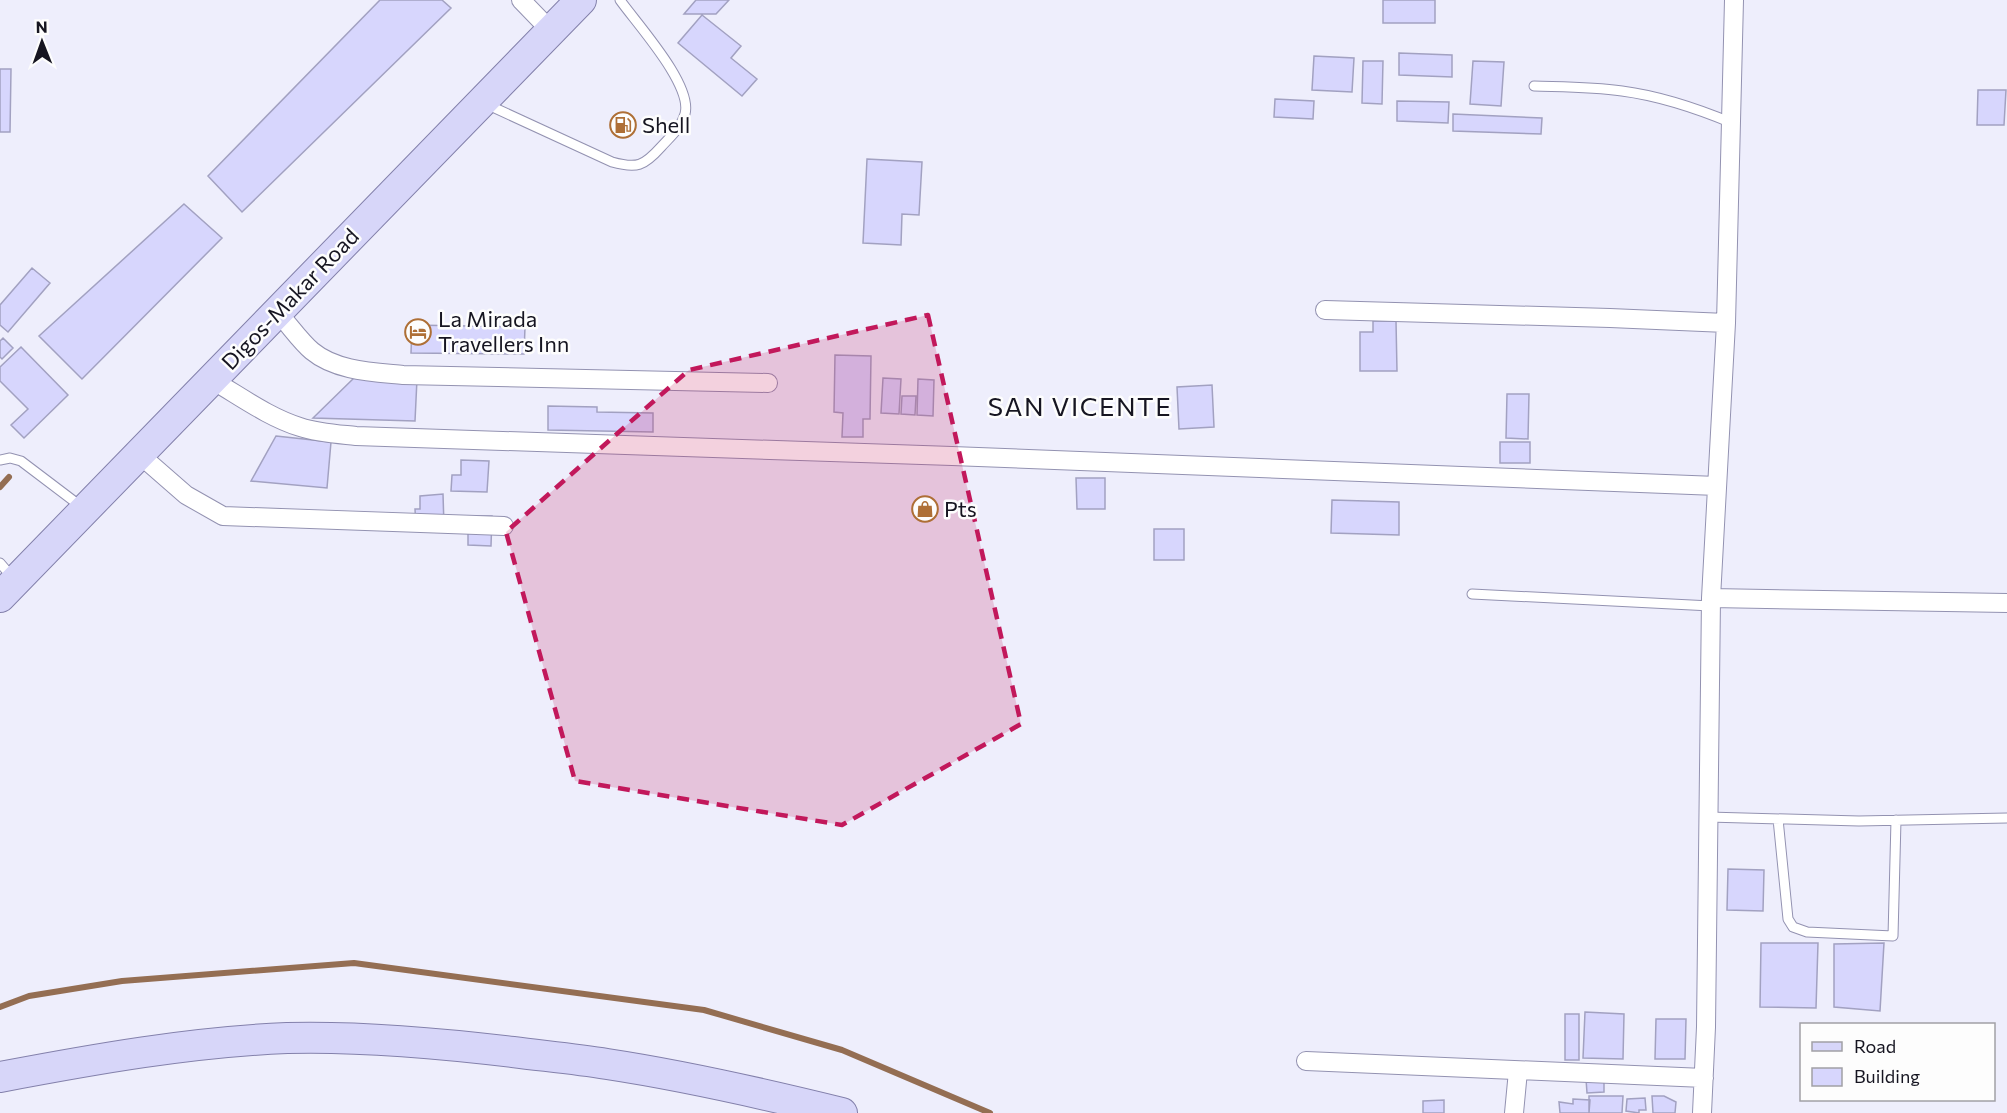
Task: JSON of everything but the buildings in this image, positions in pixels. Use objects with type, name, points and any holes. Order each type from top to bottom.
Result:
[{"type":"main road","name":"Digos-Makar Road","points":[[5,580],[85,510],[580,0]]},
{"type":"main road","points":[[0,1077],[78,1062],[186,1047],[287,1038],[371,1039],[459,1046],[608,1064],[762,1094],[842,1113]]},
{"type":"main road","points":[[0,1058],[78,1062]]},
{"type":"street","points":[[521,0],[551,31]]},
{"type":"street","points":[[1702,1113],[1711,602],[1726,323],[1734,0]]},
{"type":"street","points":[[1325,310],[1598,317],[1726,323]]},
{"type":"street","points":[[278,312],[312,350],[324,359],[372,372],[403,375],[768,383]]},
{"type":"street","points":[[212,380],[260,409],[299,427],[323,433],[356,436],[952,456],[1717,486]]},
{"type":"street","points":[[139,454],[186,495],[224,516],[504,526]]},
{"type":"street","points":[[1711,602],[2007,603]]},
{"type":"street","points":[[1306,1061],[1704,1078]]},
{"type":"street","points":[[1514,1113],[1518,1071]]},
{"type":"lane","points":[[481,102],[612,162],[632,166],[641,165],[649,160],[680,127],[686,106],[685,96],[676,76],[620,0]]},
{"type":"lane","points":[[1534,86],[1621,90],[1660,98],[1732,123]]},
{"type":"lane","points":[[0,460],[10,458],[21,461],[85,510]]},
{"type":"lane","points":[[1472,594],[1711,602]]},
{"type":"lane","points":[[1708,817],[1896,820],[2007,818]]},
{"type":"lane","points":[[1778,819],[1788,919],[1793,927],[1807,932],[1893,936],[1896,820]]},
{"type":"highlighted area","points":[[928,315],[1021,724],[842,825],[575,781],[506,532],[689,370]]},
{"type":"waterway","points":[[0,487],[9,477]]},
{"type":"waterway","points":[[0,1007],[29,996],[122,981],[354,963],[704,1010],[842,1050],[990,1113]]},
{"type":"place","name":"Shell","points":[[623,125]]},
{"type":"place","name":"La Mirada Travellers Inn","points":[[418,332]]},
{"type":"place","name":"Pts","points":[[925,509]]},
{"type":"district","name":"SAN VICENTE","points":[[1080,407]]}]
